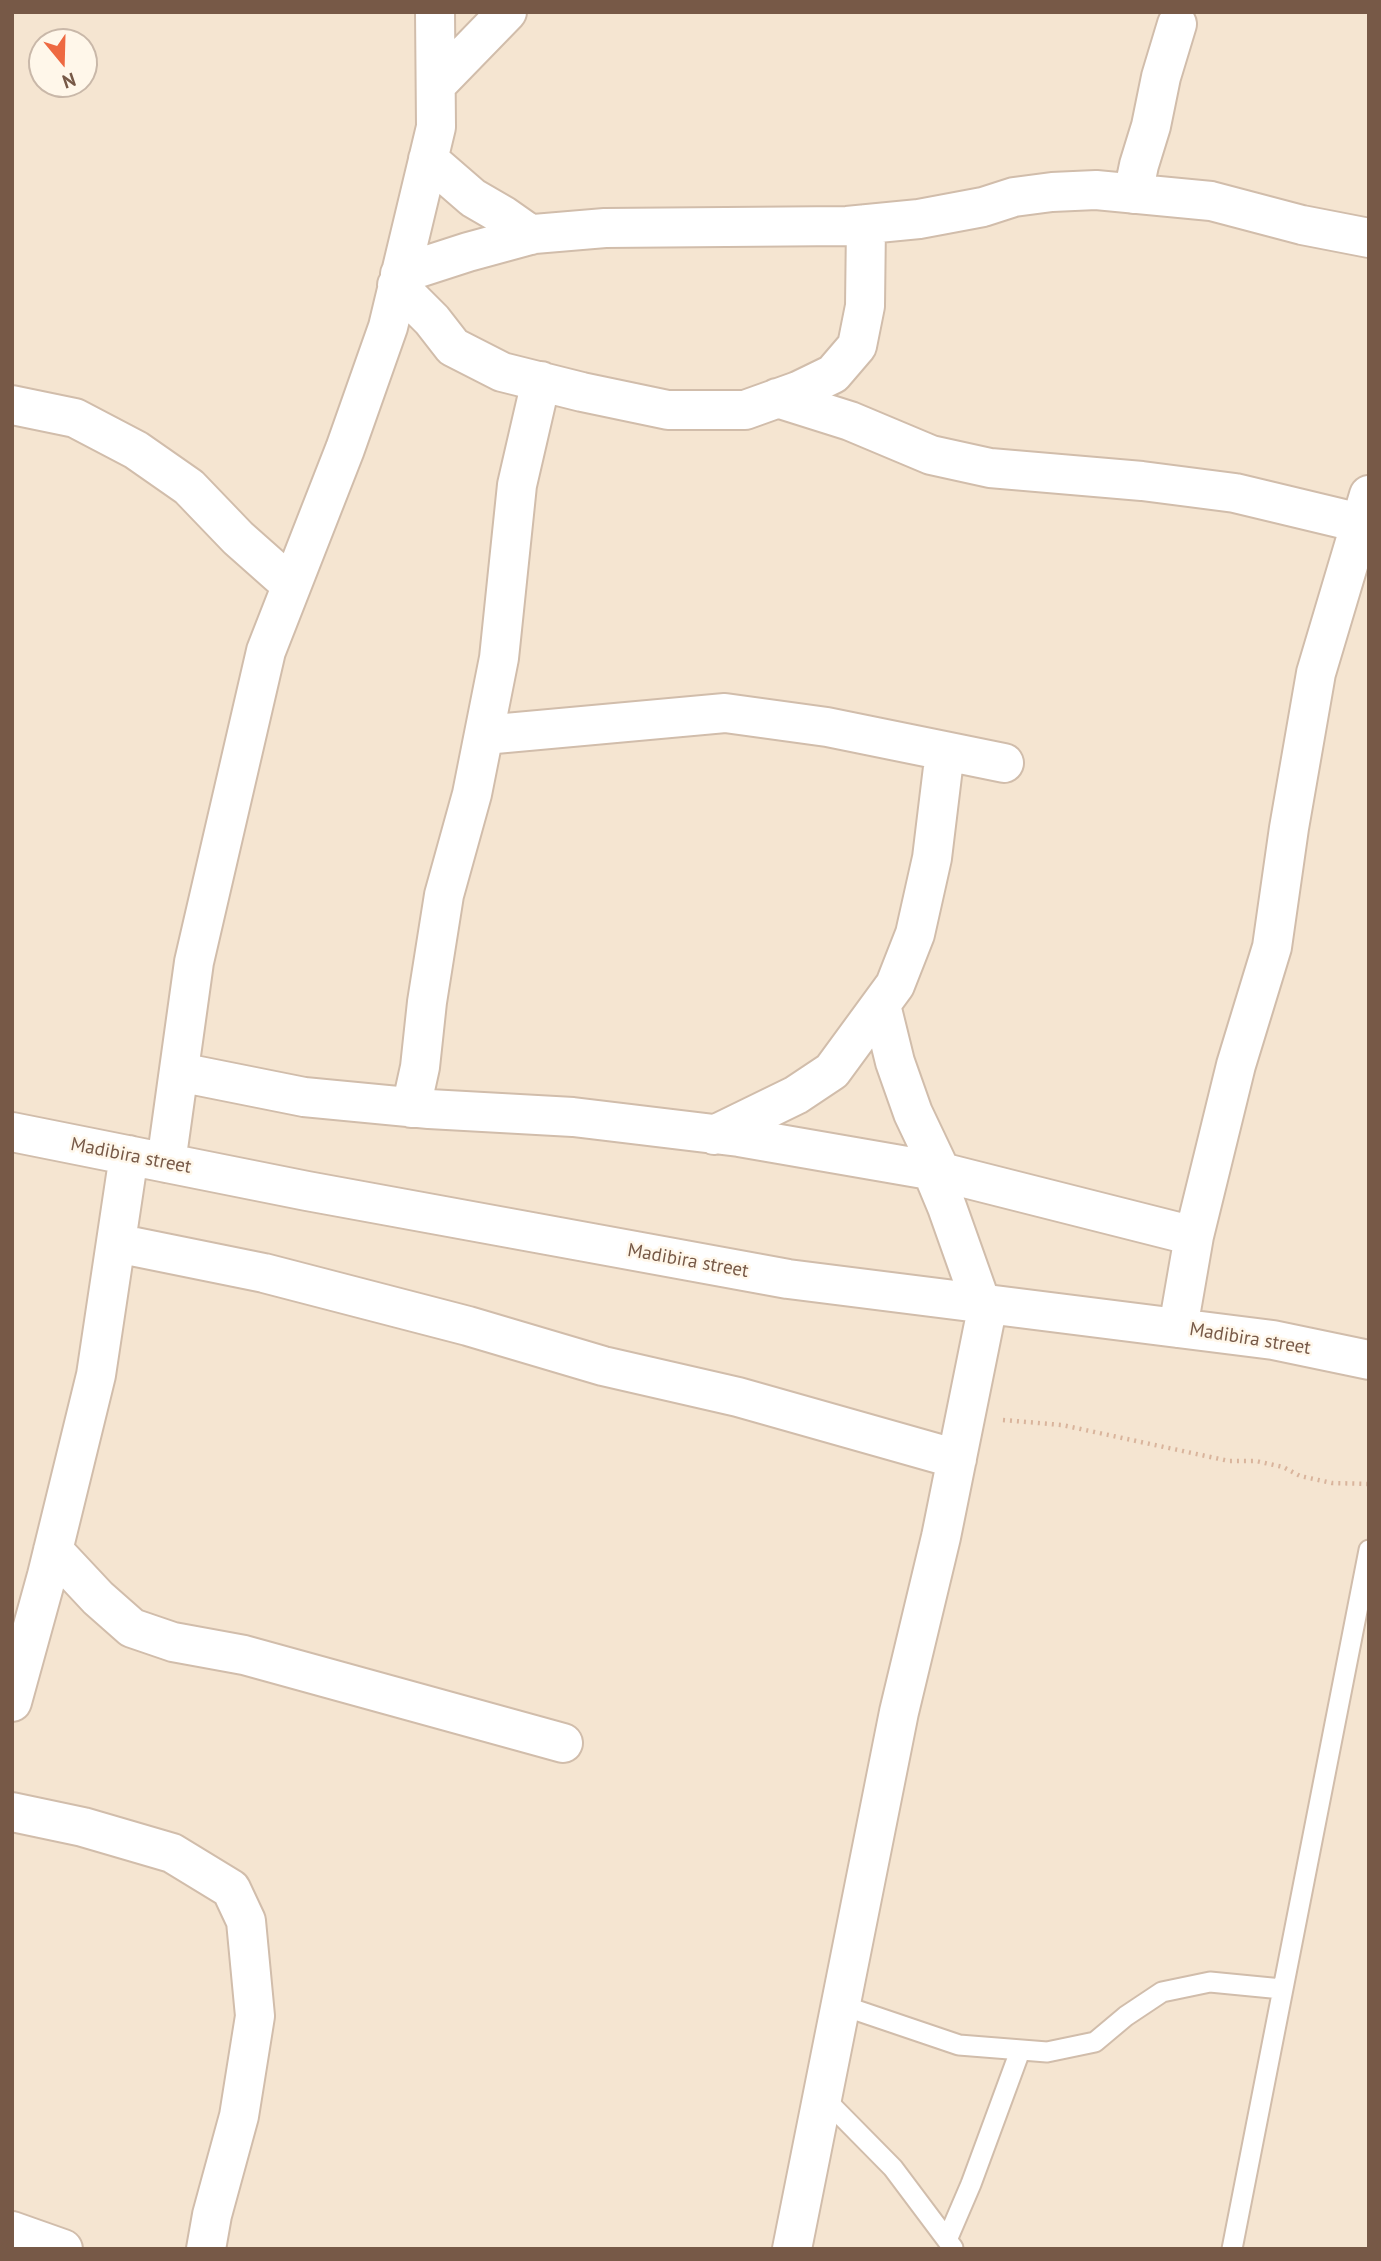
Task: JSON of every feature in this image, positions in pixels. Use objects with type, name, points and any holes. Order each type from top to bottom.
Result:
[{"type":"street","points":[[166,1163],[194,962],[266,651],[349,437],[388,327],[436,127],[435,12]]},
{"type":"street","points":[[436,85],[507,12]]},
{"type":"street","points":[[1133,194],[1152,126],[1161,77],[1177,24]]},
{"type":"street","points":[[428,159],[473,198],[531,235]]},
{"type":"street","points":[[399,279],[468,252],[531,235],[605,228],[866,224],[919,219],[984,207],[1014,197],[1096,190],[1211,201],[1302,225],[1369,238]]},
{"type":"street","points":[[399,279],[453,347],[502,372],[667,410],[745,410],[798,391],[833,374],[857,346],[865,306],[866,224]]},
{"type":"street","points":[[411,1108],[420,1067],[444,895],[472,794],[499,658],[517,485],[541,381]]},
{"type":"street","points":[[778,398],[850,421],[931,455],[990,468],[1142,481],[1364,509],[1316,673],[1272,947],[1236,1065],[1194,1236],[1178,1328]]},
{"type":"street","points":[[12,405],[75,418],[135,450],[189,487],[239,538],[291,585]]},
{"type":"street","points":[[484,735],[725,713],[827,727],[1004,762]]},
{"type":"street","points":[[714,1135],[796,1095],[832,1071],[895,985],[915,934],[932,858],[946,751]]},
{"type":"street","points":[[792,2249],[899,1712],[957,1459],[984,1304],[899,1075],[881,1005]]},
{"type":"street","points":[[179,1072],[304,1097],[411,1108],[573,1117],[714,1135],[936,1172],[1194,1236]]},
{"type":"street","name":"Madibira street","points":[[12,1132],[307,1191],[788,1279],[1273,1340],[1369,1360]]},
{"type":"street","points":[[12,1702],[96,1375],[129,1155]]},
{"type":"street","points":[[116,1243],[264,1272],[468,1326],[603,1366],[738,1396],[957,1459]]},
{"type":"street","points":[[53,1550],[98,1598],[132,1628],[173,1642],[244,1655],[563,1743]]},
{"type":"street","points":[[12,1811],[83,1827],[172,1853],[231,1889],[246,1922],[255,2016],[239,2116],[212,2215],[206,2249]]},
{"type":"street","points":[[12,2231],[63,2249]]},
{"type":"lane","points":[[1232,2249],[1369,1550]]},
{"type":"lane","points":[[841,2005],[959,2045],[1046,2052],[1095,2042],[1126,2016],[1162,1992],[1210,1982],[1282,1989]]},
{"type":"lane","points":[[951,2244],[1020,2051]]},
{"type":"lane","points":[[822,2096],[893,2168],[951,2244]]},
{"type":"path","points":[[964,1420],[1017,1419],[1062,1425],[1228,1461],[1256,1461],[1283,1467],[1300,1476],[1332,1483],[1369,1484]]},
{"type":"shaded area","points":[[12,12],[1369,12],[1369,2249],[12,2249]]}]
